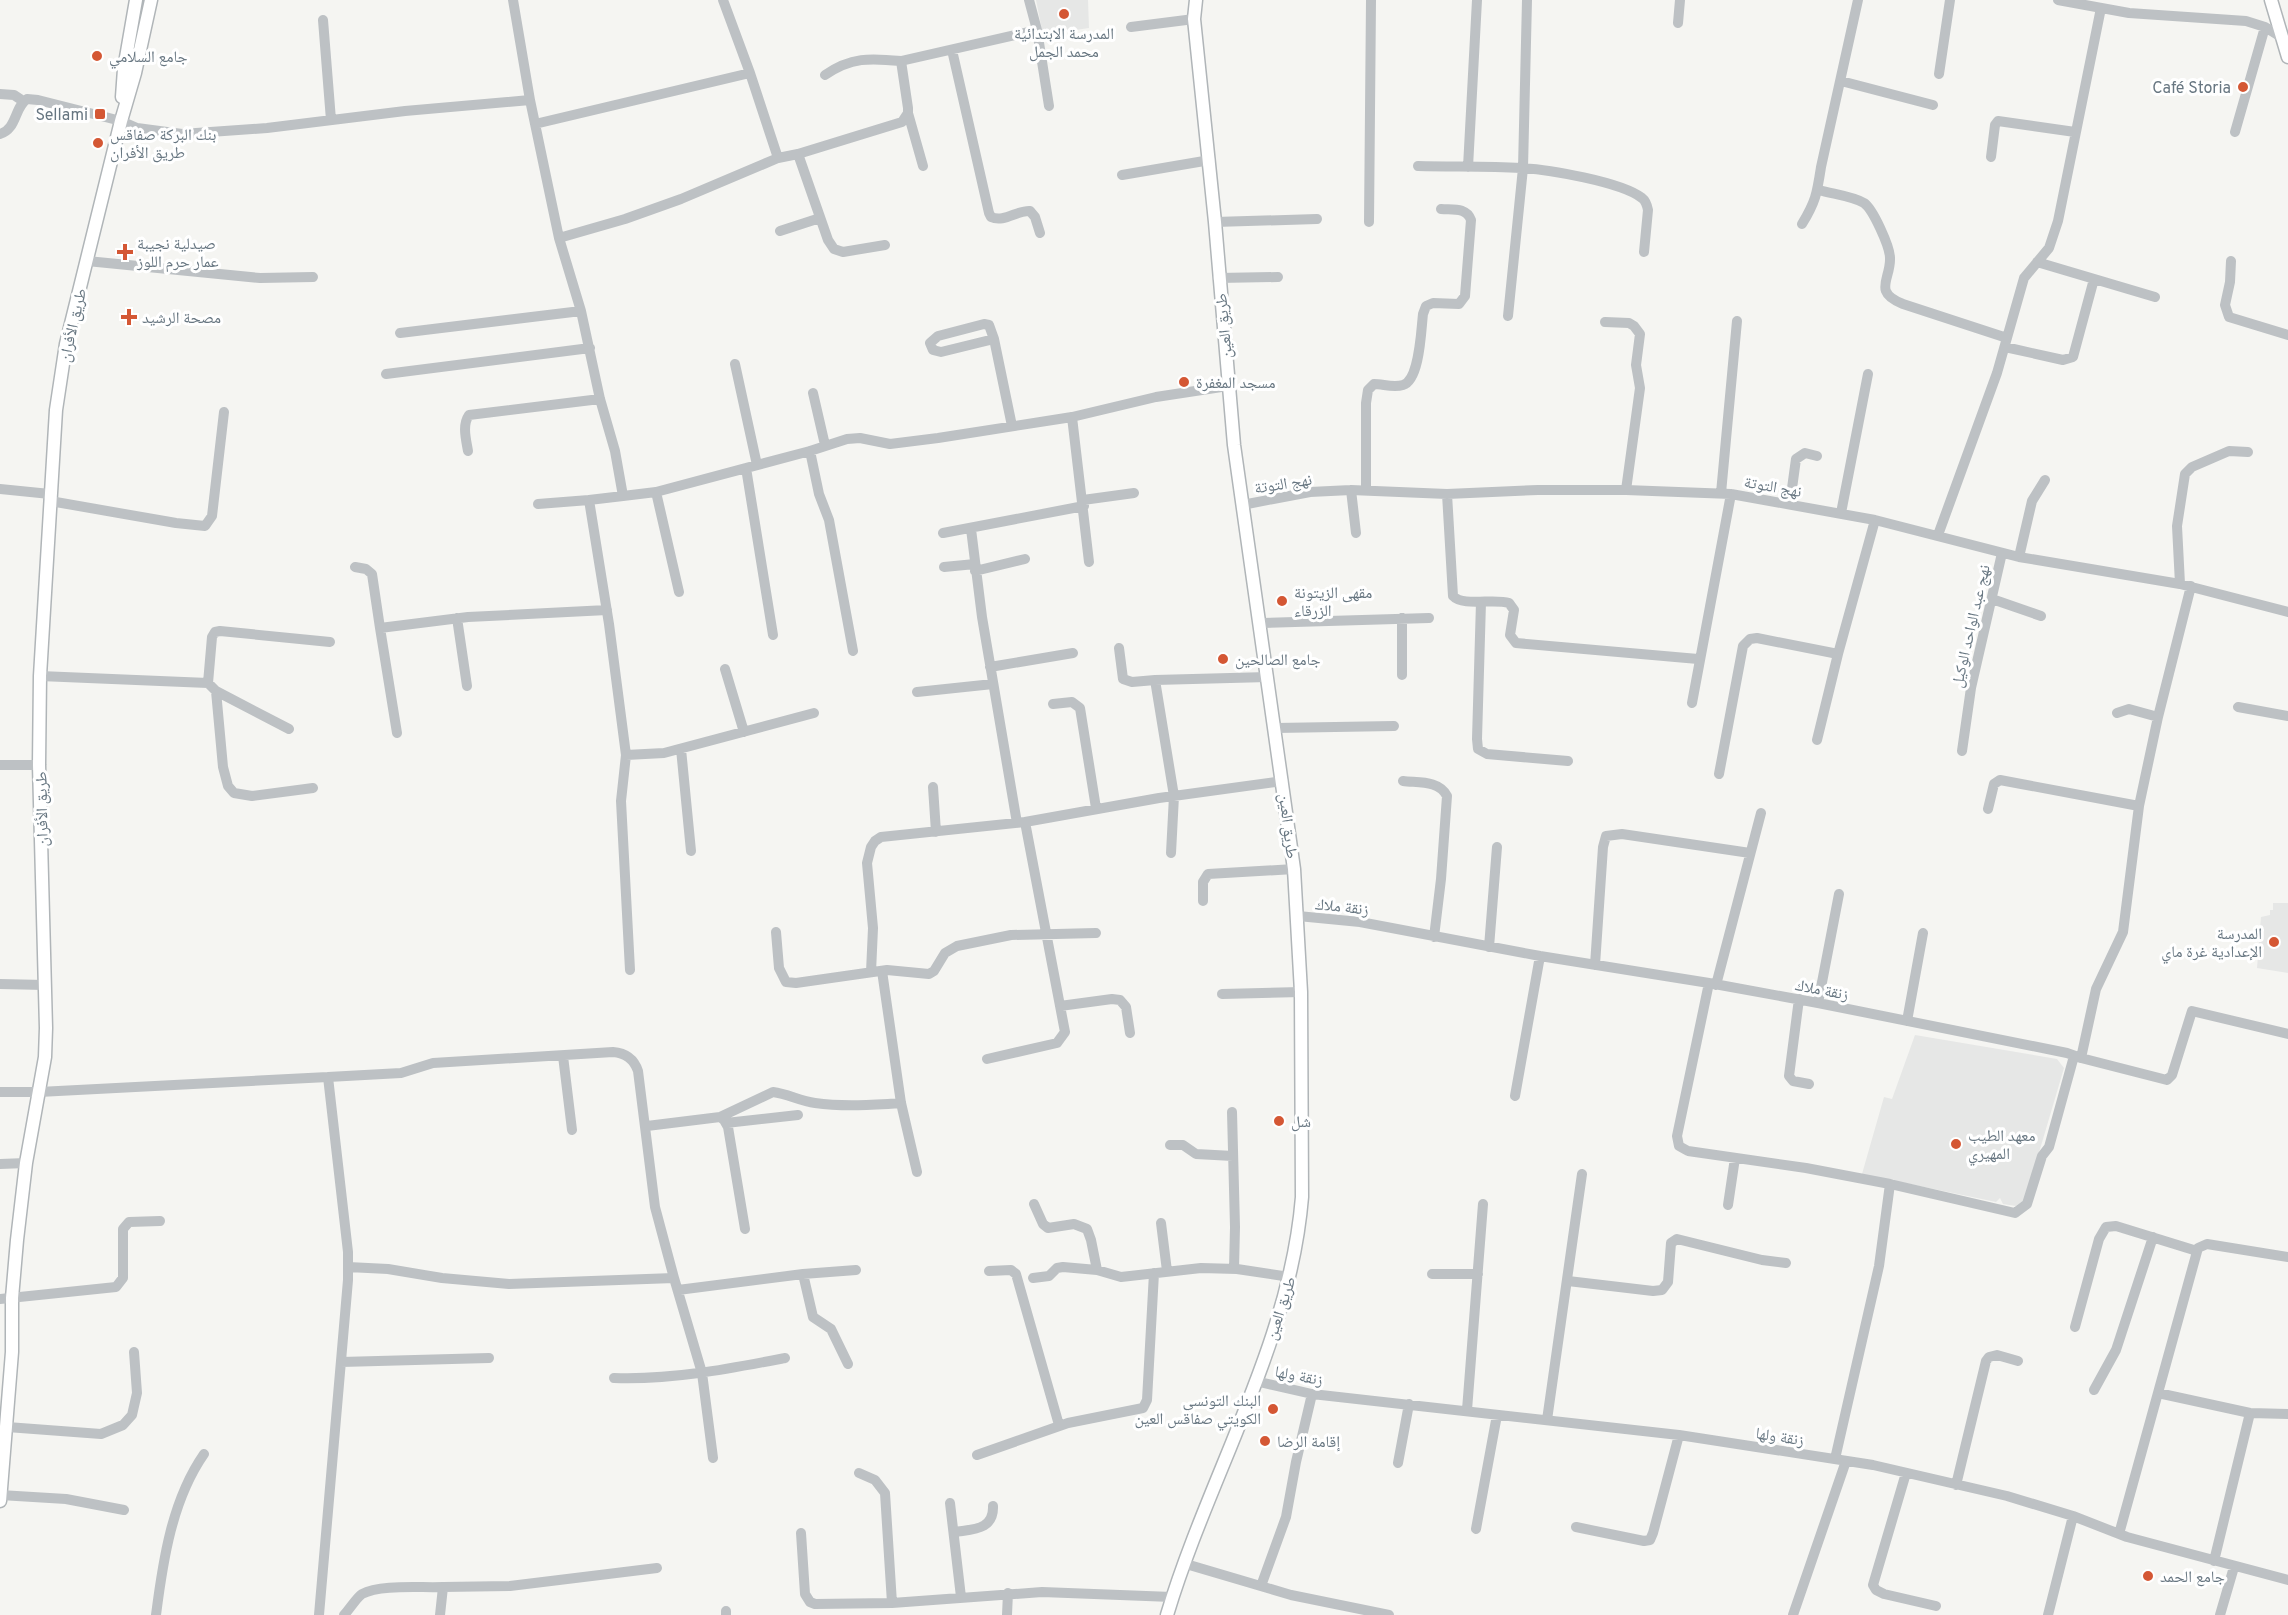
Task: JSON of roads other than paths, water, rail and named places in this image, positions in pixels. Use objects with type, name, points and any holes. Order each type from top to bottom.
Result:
[{"type":"main road","points":[[126,0],[133,18]]},
{"type":"main road","name":"طريق الأفران","points":[[121,121],[124,69],[136,0]]},
{"type":"main road","name":"طريق الأفران","points":[[0,1501],[12,1352],[6,1298],[39,1092],[46,1028],[39,676],[56,410],[63,360],[151,0]]},
{"type":"main road","name":"طريق العين","points":[[1186,0],[1194,19]]},
{"type":"main road","name":"طريق العين","points":[[1167,1615],[1255,1380],[1290,1277],[1302,1197],[1301,992],[1294,869],[1276,728],[1242,505],[1228,386],[1210,160],[1194,19],[1196,0]]},
{"type":"main road","points":[[2271,0],[2285,40],[2288,57]]},
{"type":"street","points":[[513,0],[530,100],[559,238],[581,310],[600,399],[615,451],[622,496]]},
{"type":"street","points":[[723,0],[778,158]]},
{"type":"street","points":[[1029,0],[1037,30],[1049,106]]},
{"type":"street","points":[[1369,222],[1371,0]]},
{"type":"street","points":[[1468,168],[1477,0]]},
{"type":"street","points":[[1508,316],[1523,168],[1527,0]]},
{"type":"street","points":[[1678,23],[1680,0]]},
{"type":"street","points":[[1802,224],[1819,190],[1821,167],[1858,0]]},
{"type":"street","points":[[1939,74],[1950,0]]},
{"type":"street","points":[[2058,0],[2096,4],[2129,13],[2246,21],[2265,27],[2285,40]]},
{"type":"street","points":[[1938,535],[1993,386],[2024,278],[2051,244],[2058,221],[2096,4]]},
{"type":"street","points":[[1131,27],[1194,19]]},
{"type":"street","points":[[323,20],[331,120]]},
{"type":"street","points":[[2235,132],[2265,27]]},
{"type":"street","points":[[825,75],[846,62],[885,59],[901,61],[1037,30]]},
{"type":"street","points":[[952,50],[989,213],[991,217],[999,219],[1030,211],[1035,217],[1040,233]]},
{"type":"street","points":[[901,61],[908,113],[923,166]]},
{"type":"street","points":[[535,123],[750,73]]},
{"type":"street","points":[[1841,81],[1933,105]]},
{"type":"street","points":[[0,94],[14,95],[23,101]]},
{"type":"street","points":[[0,134],[10,128],[18,106],[27,99],[121,121],[137,128],[192,134],[530,100]]},
{"type":"street","points":[[559,238],[625,219],[681,199],[778,158],[902,122],[908,113]]},
{"type":"street","points":[[1991,157],[1995,125],[1998,120],[2075,132]]},
{"type":"street","points":[[798,154],[831,246],[838,252],[885,245]]},
{"type":"street","points":[[1122,175],[1210,160]]},
{"type":"street","points":[[1418,166],[1523,168],[1602,183],[1626,190],[1644,199],[1648,210],[1644,252]]},
{"type":"street","points":[[1819,190],[1861,201],[1872,213],[1890,254],[1885,282],[1887,293],[1891,298],[2006,342],[2063,360],[2073,357],[2094,279]]},
{"type":"street","points":[[1366,490],[1368,390],[1374,384],[1396,386],[1408,382],[1414,373],[1426,306],[1433,303],[1459,304],[1465,296],[1470,215],[1462,210],[1441,209]]},
{"type":"street","points":[[780,231],[820,218]]},
{"type":"street","points":[[1215,222],[1317,219]]},
{"type":"street","points":[[87,261],[260,278],[313,277]]},
{"type":"street","points":[[2231,261],[2230,282],[2225,305],[2229,317],[2288,334]]},
{"type":"street","points":[[2037,262],[2155,297]]},
{"type":"street","points":[[1218,278],[1278,277]]},
{"type":"street","points":[[400,333],[581,310]]},
{"type":"street","points":[[1692,703],[1726,494],[1737,321]]},
{"type":"street","points":[[1605,322],[1629,324],[1634,326],[1640,334],[1636,365],[1640,388],[1626,490]]},
{"type":"street","points":[[994,339],[941,352],[933,350],[930,343],[938,336],[984,324],[991,327],[994,339],[1012,426]]},
{"type":"street","points":[[386,374],[590,348]]},
{"type":"street","points":[[735,364],[757,465]]},
{"type":"street","points":[[1841,513],[1868,374]]},
{"type":"street","points":[[538,504],[656,492],[853,438],[890,444],[1072,417],[1156,397],[1228,386]]},
{"type":"street","points":[[813,393],[825,445]]},
{"type":"street","points":[[468,450],[465,431],[466,419],[469,415],[600,399]]},
{"type":"street","points":[[0,489],[176,523],[205,526],[212,516],[224,412]]},
{"type":"street","points":[[1072,417],[1089,562]]},
{"type":"street","points":[[810,451],[819,494],[830,520],[853,651]]},
{"type":"street","points":[[1761,813],[1713,984],[1677,1140],[1679,1146],[1688,1151],[1806,1168],[1890,1184],[2015,1213],[2027,1204],[2043,1156],[2049,1147],[2096,989],[2117,948],[2122,932],[2139,806],[2186,585],[2178,517],[2187,470],[2229,451],[2248,452]]},
{"type":"street","points":[[1790,503],[1796,459],[1805,453],[1817,456]]},
{"type":"street","points":[[746,468],[773,635]]},
{"type":"street","points":[[2019,556],[2032,501],[2045,480]]},
{"type":"street","points":[[1351,490],[1356,533]]},
{"type":"street","name":"نهج التوتة","points":[[1242,505],[1310,492],[1351,490],[1447,494],[1538,490],[1626,490],[1726,494],[1790,503],[1875,520],[2002,553],[2186,585],[2288,612]]},
{"type":"street","points":[[656,492],[679,592]]},
{"type":"street","points":[[943,533],[971,529],[1134,493]]},
{"type":"street","points":[[1447,494],[1453,596],[1460,601],[1502,601],[1511,604],[1514,610],[1510,636],[1516,643],[1698,659]]},
{"type":"street","points":[[589,500],[607,610],[626,755],[621,801],[630,970]]},
{"type":"street","points":[[1817,740],[1875,520]]},
{"type":"street","points":[[971,529],[993,684],[1065,1032],[1061,1041],[1051,1045],[987,1059]]},
{"type":"street","name":"نهج عبد الواحد الوكيل","points":[[1962,750],[1969,705],[2002,553]]},
{"type":"street","points":[[944,567],[975,568],[1025,558]]},
{"type":"street","points":[[355,567],[366,569],[372,574],[397,732]]},
{"type":"street","points":[[1992,599],[2041,616]]},
{"type":"street","points":[[1481,602],[1478,749],[1487,754],[1568,761]]},
{"type":"street","points":[[380,628],[458,618],[607,610]]},
{"type":"street","points":[[458,618],[467,686]]},
{"type":"street","points":[[1402,618],[1402,675]]},
{"type":"street","points":[[1260,623],[1429,618]]},
{"type":"street","points":[[208,683],[212,637],[215,632],[330,642]]},
{"type":"street","points":[[1719,774],[1743,646],[1747,641],[1756,638],[1838,654]]},
{"type":"street","points":[[1119,648],[1121,674],[1123,679],[1132,682],[1268,676]]},
{"type":"street","points":[[990,667],[1073,653]]},
{"type":"street","points":[[725,669],[744,732]]},
{"type":"street","points":[[39,676],[208,683],[216,692],[289,729]]},
{"type":"street","points":[[1155,680],[1174,796],[1171,853]]},
{"type":"street","points":[[917,692],[993,684]]},
{"type":"street","points":[[216,692],[223,767],[228,786],[234,793],[252,796],[313,788]]},
{"type":"street","points":[[1053,704],[1072,702],[1080,708],[1096,808]]},
{"type":"street","points":[[2238,707],[2288,716]]},
{"type":"street","points":[[2117,713],[2129,709],[2158,717]]},
{"type":"street","points":[[626,755],[664,753],[814,713]]},
{"type":"street","points":[[1276,728],[1394,726]]},
{"type":"street","points":[[681,749],[691,851]]},
{"type":"street","points":[[0,765],[39,765]]},
{"type":"street","points":[[1988,809],[1994,784],[2000,780],[2139,806]]},
{"type":"street","points":[[918,1172],[901,1103],[876,972],[867,863],[875,840],[881,837],[1021,822],[1096,808],[1283,781]]},
{"type":"street","points":[[1403,781],[1437,785],[1447,796],[1434,937]]},
{"type":"street","points":[[933,787],[936,832]]},
{"type":"street","points":[[1595,965],[1603,847],[1606,836],[1622,834],[1750,853]]},
{"type":"street","points":[[1489,947],[1497,847]]},
{"type":"street","points":[[1203,901],[1203,882],[1208,874],[1294,869]]},
{"type":"street","points":[[1818,1003],[1839,894]]},
{"type":"street","name":"زنقة ملاك","points":[[1298,916],[1360,922],[1540,956],[1799,999],[2077,1057],[2167,1080],[2172,1075],[2192,1011],[2288,1034]]},
{"type":"street","points":[[776,932],[778,968],[786,982],[796,983],[876,972],[929,974],[934,971],[945,953],[957,946],[1011,935],[1096,933]]},
{"type":"street","points":[[1908,1021],[1923,933]]},
{"type":"street","points":[[1515,1096],[1540,956]]},
{"type":"street","points":[[0,984],[45,985]]},
{"type":"street","points":[[1222,994],[1301,992]]},
{"type":"street","points":[[1799,999],[1789,1076],[1793,1081],[1809,1084]]},
{"type":"street","points":[[1060,1006],[1120,1000],[1126,1007],[1130,1032]]},
{"type":"street","points":[[0,1092],[39,1092],[401,1073],[433,1063],[623,1053],[632,1059],[638,1071],[655,1207],[702,1373],[713,1458]]},
{"type":"street","points":[[563,1056],[572,1130]]},
{"type":"street","points":[[320,1615],[348,1267],[328,1077]]},
{"type":"street","points":[[723,1120],[773,1092],[826,1104],[858,1106],[901,1103]]},
{"type":"street","points":[[1232,1112],[1234,1269]]},
{"type":"street","points":[[646,1126],[798,1115]]},
{"type":"street","points":[[723,1120],[745,1228]]},
{"type":"street","points":[[1170,1145],[1183,1146],[1196,1154],[1233,1156]]},
{"type":"street","points":[[1728,1205],[1735,1158]]},
{"type":"street","points":[[0,1164],[26,1163]]},
{"type":"street","points":[[1547,1420],[1582,1174]]},
{"type":"street","points":[[1793,1615],[1841,1460],[1879,1266],[1890,1184]]},
{"type":"street","points":[[1034,1204],[1043,1224],[1048,1228],[1074,1224],[1086,1229],[1091,1240],[1097,1270]]},
{"type":"street","points":[[1467,1410],[1483,1204]]},
{"type":"street","points":[[6,1298],[116,1287],[123,1278],[123,1229],[125,1224],[160,1221]]},
{"type":"street","points":[[1161,1223],[1167,1271]]},
{"type":"street","points":[[2075,1327],[2100,1239],[2106,1227],[2116,1226],[2197,1251]]},
{"type":"street","points":[[2094,1390],[2116,1350],[2153,1237]]},
{"type":"street","points":[[1568,1281],[1653,1291],[1662,1290],[1668,1282],[1671,1244],[1677,1239],[1762,1260],[1786,1263]]},
{"type":"street","points":[[2119,1534],[2197,1251],[2201,1245],[2207,1244],[2288,1257]]},
{"type":"street","points":[[348,1267],[388,1269],[442,1278],[509,1284],[674,1278]]},
{"type":"street","points":[[1033,1278],[1049,1276],[1060,1267],[1097,1270],[1121,1276],[1201,1268],[1234,1269],[1290,1277]]},
{"type":"street","points":[[678,1290],[802,1274],[856,1270]]},
{"type":"street","points":[[989,1271],[1011,1270],[1016,1274],[1059,1425]]},
{"type":"street","points":[[802,1274],[813,1317],[831,1329],[848,1364]]},
{"type":"street","points":[[977,1455],[1059,1425],[1141,1409],[1145,1406],[1154,1274]]},
{"type":"street","points":[[1432,1274],[1478,1275]]},
{"type":"street","points":[[7,1427],[101,1434],[123,1425],[132,1414],[137,1393],[134,1352]]},
{"type":"street","points":[[1956,1485],[1986,1361],[1989,1357],[1997,1355],[2018,1361]]},
{"type":"street","points":[[341,1362],[489,1358]]},
{"type":"street","points":[[614,1378],[641,1379],[702,1373],[784,1359]]},
{"type":"street","name":"زنقة ولها","points":[[1255,1380],[1311,1394],[1679,1435],[1841,1460],[2007,1496],[2073,1516],[2119,1534],[2288,1580]]},
{"type":"street","points":[[2158,1393],[2250,1413],[2288,1414]]},
{"type":"street","points":[[1261,1586],[1286,1516],[1311,1394]]},
{"type":"street","points":[[1398,1463],[1409,1404]]},
{"type":"street","points":[[2214,1561],[2250,1413]]},
{"type":"street","points":[[1476,1529],[1497,1415]]},
{"type":"street","points":[[1576,1527],[1644,1541],[1650,1540],[1679,1435]]},
{"type":"street","points":[[156,1615],[163,1561],[191,1472],[204,1454]]},
{"type":"street","points":[[859,1473],[875,1480],[885,1493],[892,1603]]},
{"type":"street","points":[[1906,1473],[1873,1585],[1876,1590],[1884,1594],[1936,1606]]},
{"type":"street","points":[[0,1495],[66,1499],[124,1510]]},
{"type":"street","points":[[950,1503],[961,1596]]},
{"type":"street","points":[[955,1532],[986,1526],[992,1519],[993,1506]]},
{"type":"street","points":[[2048,1615],[2073,1516]]},
{"type":"street","points":[[801,1533],[805,1594],[810,1602],[815,1604],[873,1610],[892,1603],[961,1596],[1052,1592],[1172,1597]]},
{"type":"street","points":[[1186,1564],[1291,1595],[1389,1615]]},
{"type":"street","points":[[2220,1615],[2234,1567]]},
{"type":"street","points":[[344,1615],[354,1606],[360,1595],[380,1588],[510,1586],[657,1568]]},
{"type":"street","points":[[440,1615],[443,1587]]},
{"type":"street","points":[[1007,1615],[1008,1593]]},
{"type":"place","name":"المدرسة الابتدائية محمد الجمل","points":[[1064,14]]},
{"type":"place","name":"جامع السلامي","points":[[97,56]]},
{"type":"place","name":"Café Storia","points":[[2243,87]]},
{"type":"place","name":"Sellami","points":[[100,114]]},
{"type":"place","name":"بنك البركة صفاقس طريق الأفران","points":[[98,143]]},
{"type":"place","name":"صيدلية نجيبة عمار حرم اللوز","points":[[125,252]]},
{"type":"place","name":"مصحة الرشيد","points":[[129,317]]},
{"type":"place","name":"مسجد المغفرة","points":[[1184,382]]},
{"type":"place","name":"مقهى الزيتونة الزرقاء","points":[[1282,601]]},
{"type":"place","name":"جامع الصالحين","points":[[1223,659]]},
{"type":"place","name":"المدرسة الإعدادية غرة ماي","points":[[2274,942]]},
{"type":"place","name":"شل","points":[[1279,1121]]},
{"type":"place","name":"معهد الطيب المهيري","points":[[1956,1144]]},
{"type":"place","name":"البنك التونسي الكويتي صفاقس العين","points":[[1273,1409]]},
{"type":"place","name":"إقامة الرضا","points":[[1265,1441]]},
{"type":"place","name":"جامع الحمد","points":[[2148,1576]]}]
